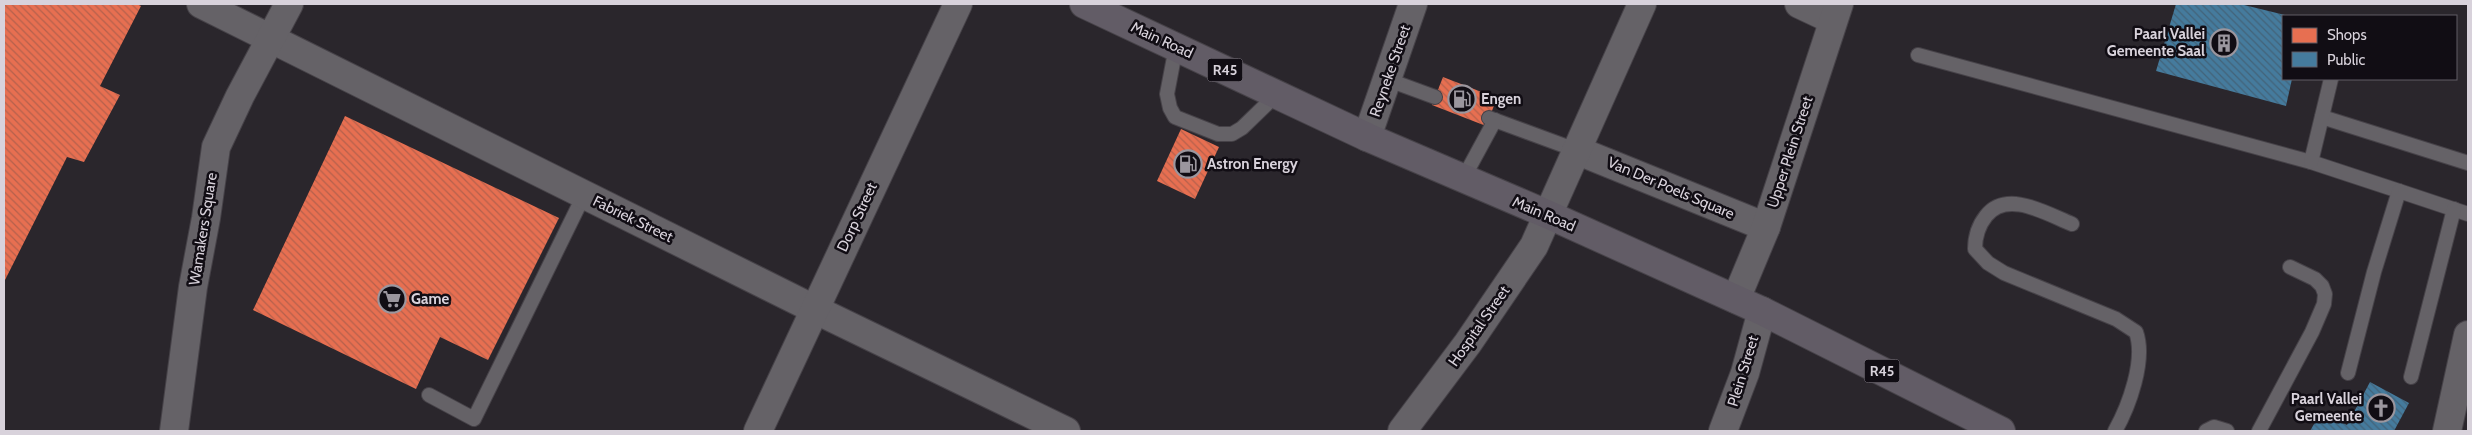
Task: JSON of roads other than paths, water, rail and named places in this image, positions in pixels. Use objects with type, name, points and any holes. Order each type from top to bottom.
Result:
[{"type":"main road","name":"Main Road","points":[[1084,4],[1367,137],[1762,311],[2001,431]]},
{"type":"street","name":"Fabriek Street","points":[[201,4],[814,309],[1066,431]]},
{"type":"street","name":"Wamakers Square","points":[[174,431],[193,287],[206,218],[216,147],[289,4]]},
{"type":"street","name":"Dorp Street","points":[[758,431],[958,4]]},
{"type":"street","name":"Reyneke Street","points":[[1367,137],[1413,4]]},
{"type":"street","points":[[1549,216],[1576,150],[1642,4]]},
{"type":"street","points":[[1799,4],[1836,12]]},
{"type":"street","name":"Upper Plein Street","points":[[1736,299],[1766,227],[1836,12]]},
{"type":"street","name":"Van Der Poels Square","points":[[1576,150],[1766,227]]},
{"type":"street","name":"Hospital Street","points":[[1402,431],[1473,335],[1534,246],[1549,216]]},
{"type":"street","name":"Plein Street","points":[[1723,431],[1745,373],[1762,311]]},
{"type":"street","points":[[2447,431],[2468,335]]},
{"type":"lane","points":[[1176,47],[1168,94],[1170,108],[1176,117],[1218,134],[1232,134],[1242,128],[1276,94]]},
{"type":"lane","points":[[1918,55],[2311,162],[2468,214]]},
{"type":"lane","points":[[1386,79],[1435,97]]},
{"type":"lane","points":[[2311,162],[2331,80]]},
{"type":"lane","points":[[2322,118],[2468,163]]},
{"type":"lane","points":[[1464,179],[1492,119],[1576,150]]},
{"type":"lane","points":[[2348,373],[2374,272],[2399,191]]},
{"type":"lane","points":[[468,431],[584,195]]},
{"type":"lane","points":[[2072,224],[2023,205],[2013,203],[1999,205],[1991,210],[1981,222],[1976,236],[1975,249],[1988,263],[2004,273],[2116,319],[2136,332],[2140,355],[2134,382],[2115,431]]},
{"type":"lane","points":[[2411,377],[2454,209]]},
{"type":"lane","points":[[2259,431],[2312,332],[2324,304],[2322,286],[2315,279],[2290,267]]},
{"type":"lane","points":[[429,394],[474,419]]},
{"type":"lane","points":[[2206,431],[2214,426],[2227,431]]},
{"type":"place","name":"Paarl Vallei Gemeente Saal","points":[[2224,43]]},
{"type":"place","name":"Engen","points":[[1462,99]]},
{"type":"place","name":"Astron Energy","points":[[1188,164]]},
{"type":"place","name":"Game","points":[[392,299]]},
{"type":"place","name":"Paarl Vallei Gemeente","points":[[2381,408]]}]
